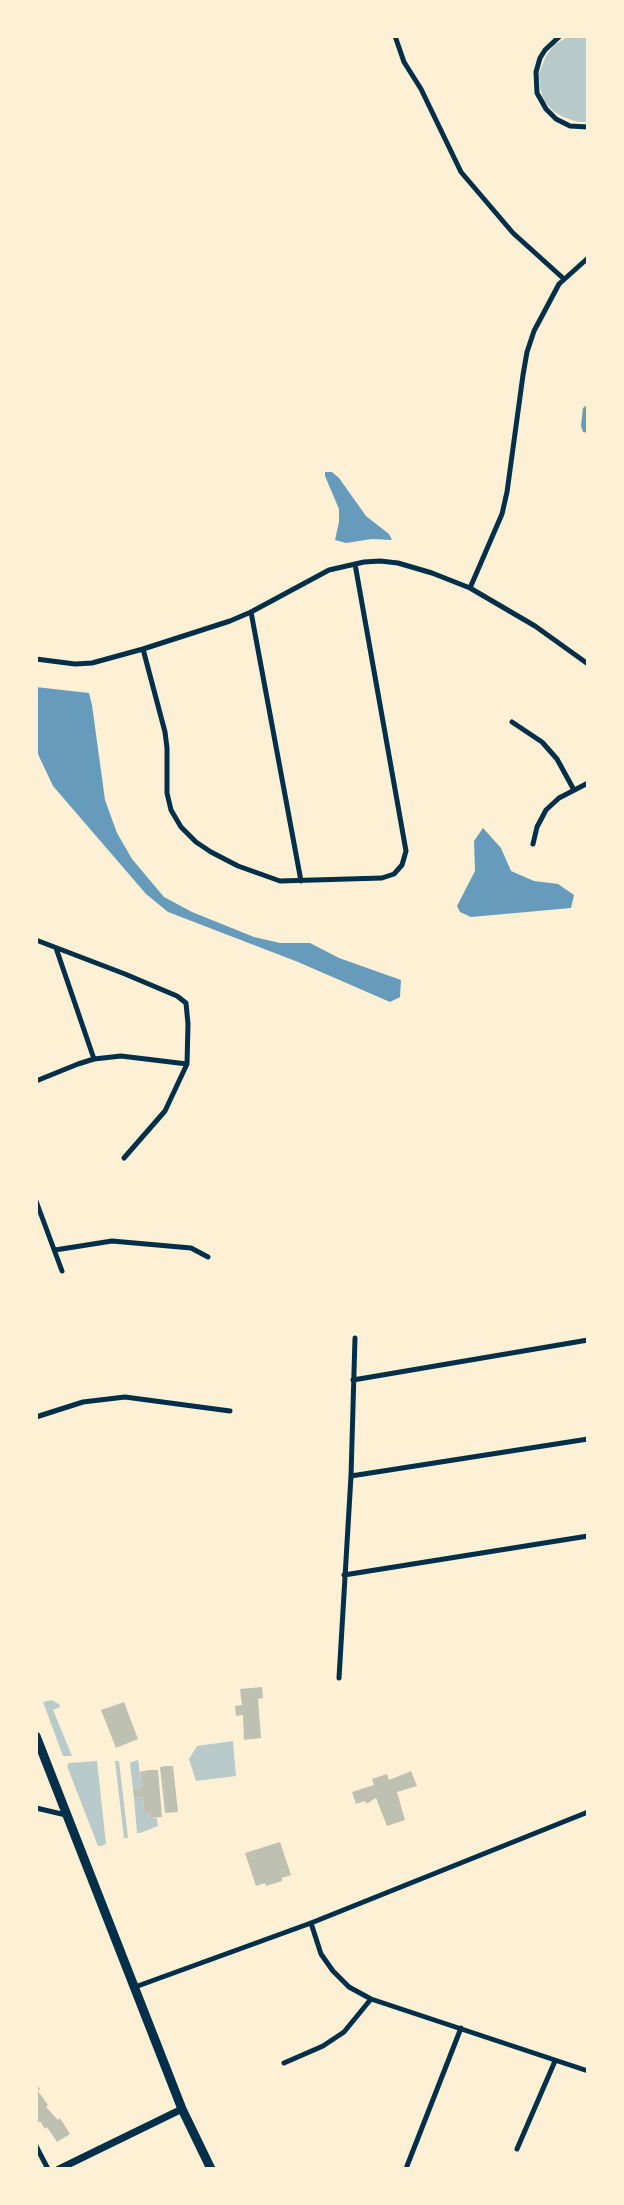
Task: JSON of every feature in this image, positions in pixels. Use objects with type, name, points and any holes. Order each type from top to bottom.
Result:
[{"type":"main road","points":[[36,1736],[182,2109],[211,2169]]},
{"type":"street","points":[[395,36],[404,62],[422,89],[461,172],[513,233],[564,279]]},
{"type":"street","points":[[559,36],[540,58],[536,72],[537,93],[546,109],[556,119],[570,126],[588,127]]},
{"type":"street","points":[[470,588],[502,514],[507,492],[527,352],[542,312],[564,279],[588,258]]},
{"type":"street","points":[[36,658],[58,663],[83,664],[142,649],[230,621],[251,612],[329,570],[380,561],[398,563],[432,573],[470,588],[535,626],[588,664]]},
{"type":"street","points":[[142,649],[168,748],[167,793],[171,810],[181,827],[196,842],[210,852],[238,866],[280,881],[301,882],[382,878],[394,874],[402,864],[406,851],[355,564]]},
{"type":"street","points":[[251,612],[301,882]]},
{"type":"street","points":[[512,722],[542,742],[557,759],[574,790]]},
{"type":"street","points":[[533,844],[537,827],[546,810],[559,798],[588,783]]},
{"type":"street","points":[[36,940],[126,974],[178,996],[186,1003],[188,1024],[187,1064],[166,1111],[124,1158]]},
{"type":"street","points":[[56,948],[94,1059]]},
{"type":"street","points":[[36,1081],[94,1059],[121,1056],[187,1064]]},
{"type":"street","points":[[36,1201],[62,1271]]},
{"type":"street","points":[[55,1250],[112,1241],[191,1248],[208,1258]]},
{"type":"street","points":[[339,1678],[355,1338]]},
{"type":"street","points":[[353,1380],[588,1340]]},
{"type":"street","points":[[36,1417],[83,1402],[126,1397],[230,1411]]},
{"type":"street","points":[[350,1476],[588,1439]]},
{"type":"street","points":[[344,1575],[588,1536]]},
{"type":"street","points":[[36,1808],[66,1815]]},
{"type":"street","points":[[135,1987],[310,1923],[588,1812]]},
{"type":"street","points":[[310,1923],[321,1954],[333,1971],[349,1987],[371,1999],[588,2071]]},
{"type":"street","points":[[284,2063],[323,2046],[344,2032],[371,1999]]},
{"type":"street","points":[[407,2166],[461,2028]]},
{"type":"street","points":[[517,2149],[555,2061]]},
{"type":"street","points":[[59,2169],[182,2109]]},
{"type":"street","points":[[37,2148],[48,2169]]},
{"type":"shaded area","points":[[569,36],[588,36],[588,122],[578,122],[553,111],[544,101],[540,88],[539,73],[546,56],[554,45]]},
{"type":"shaded area","points":[[52,1700],[60,1705],[60,1707],[53,1710],[72,1756],[63,1756],[43,1702]]},
{"type":"shaded area","points":[[233,1741],[236,1776],[196,1781],[189,1759],[197,1746]]},
{"type":"shaded area","points":[[138,1760],[142,1788],[133,1789],[130,1764]]},
{"type":"shaded area","points":[[97,1761],[106,1844],[101,1846],[98,1846],[67,1766],[69,1763]]},
{"type":"shaded area","points":[[115,1761],[119,1761],[128,1838],[124,1838]]},
{"type":"shaded area","points":[[143,1797],[144,1813],[149,1813],[150,1818],[157,1818],[158,1826],[137,1833],[134,1798]]},
{"type":"water","points":[[588,404],[588,433],[583,432],[581,426],[583,408]]},
{"type":"water","points":[[325,472],[332,472],[339,478],[366,516],[389,534],[392,540],[372,539],[346,543],[335,540],[339,522],[339,509]]},
{"type":"water","points":[[36,687],[89,693],[105,800],[117,833],[132,859],[164,897],[192,912],[254,937],[280,943],[310,943],[339,958],[401,980],[400,997],[390,1002],[298,962],[168,912],[146,894],[53,786],[36,750]]},
{"type":"water","points":[[483,828],[501,848],[511,871],[534,881],[558,884],[574,895],[571,908],[471,917],[460,912],[457,906],[475,871],[474,841]]},
{"type":"building","points":[[262,1687],[263,1698],[258,1699],[261,1738],[244,1740],[243,1715],[236,1716],[235,1706],[242,1705],[240,1689]]},
{"type":"building","points":[[124,1702],[138,1739],[116,1748],[101,1710]]},
{"type":"building","points":[[173,1766],[178,1812],[165,1813],[160,1767]]},
{"type":"building","points":[[158,1770],[162,1817],[150,1818],[149,1813],[144,1813],[143,1797],[134,1798],[133,1789],[142,1788],[140,1772]]},
{"type":"building","points":[[411,1771],[417,1786],[397,1792],[405,1820],[387,1826],[376,1798],[366,1804],[365,1801],[356,1804],[352,1792],[374,1785],[372,1779],[387,1774],[389,1780]]},
{"type":"building","points":[[280,1842],[291,1875],[282,1878],[282,1881],[266,1886],[265,1883],[256,1886],[245,1853]]},
{"type":"building","points":[[36,2083],[40,2089],[38,2091],[48,2105],[46,2107],[58,2120],[60,2118],[70,2134],[57,2142],[47,2127],[45,2129],[40,2121],[38,2123],[36,2119]]}]
